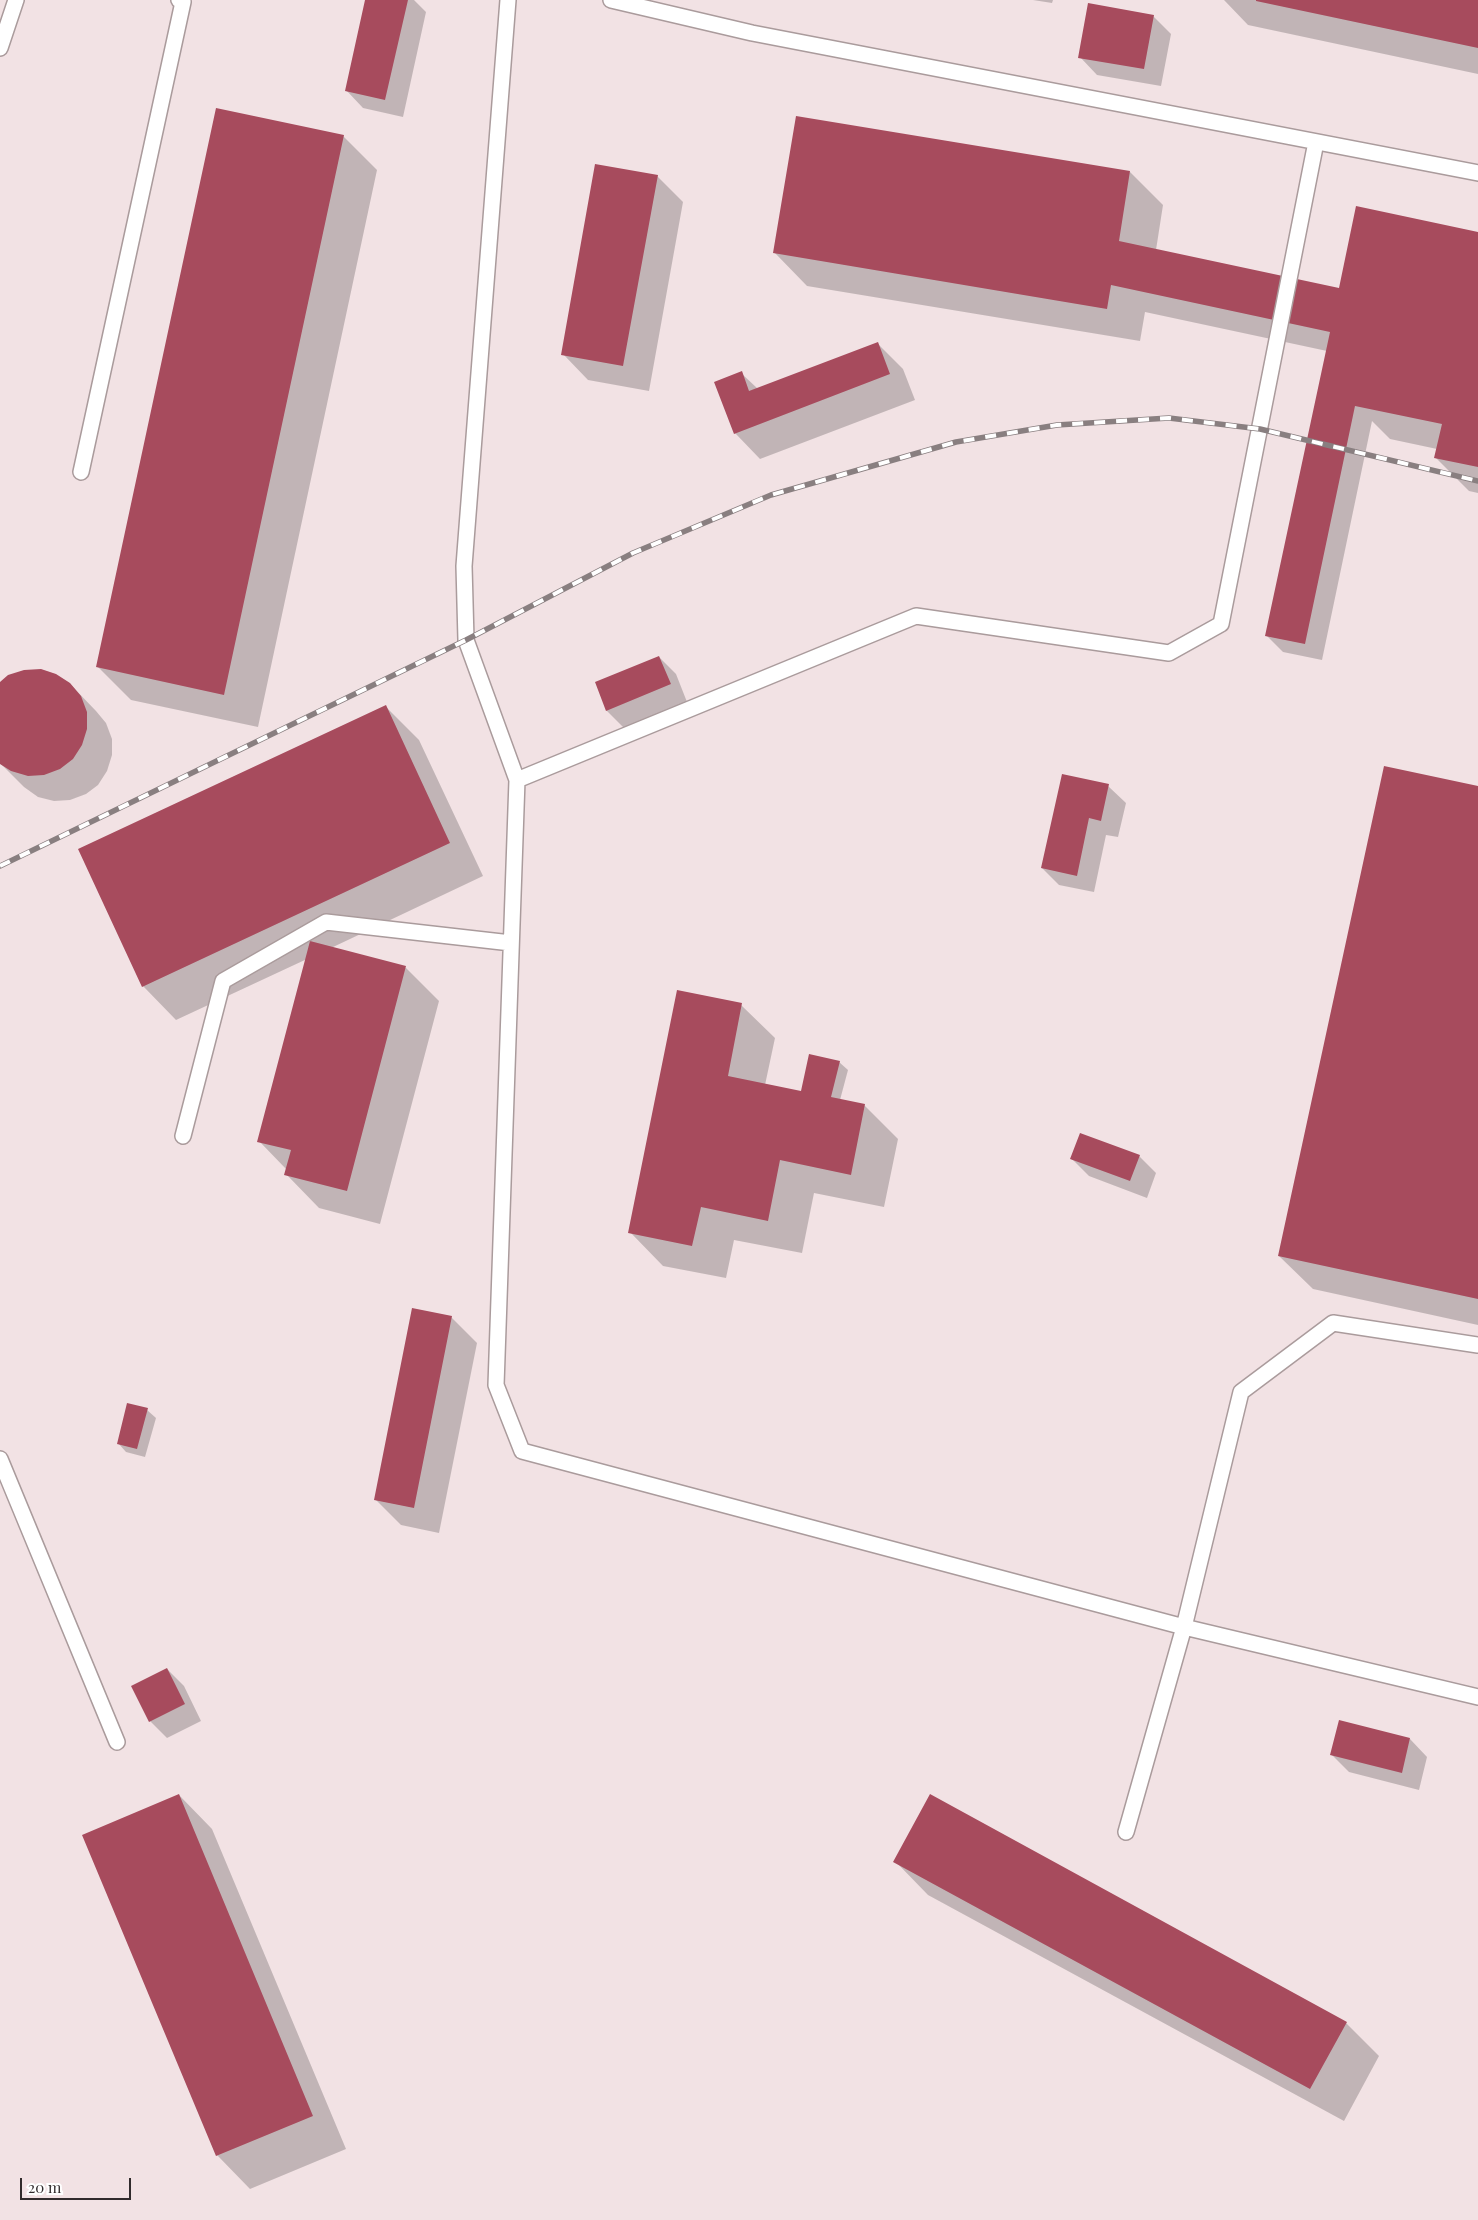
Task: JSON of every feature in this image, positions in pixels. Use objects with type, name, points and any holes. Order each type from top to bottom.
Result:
[{"type":"lane","points":[[0,48],[16,0]]},
{"type":"lane","points":[[81,472],[183,2],[179,0]]},
{"type":"lane","points":[[508,0],[464,566],[466,640],[517,780],[496,1385],[522,1451],[1184,1627],[1478,1697]]},
{"type":"lane","points":[[611,0],[752,33],[1478,173]]},
{"type":"lane","points":[[517,780],[916,616],[1169,653],[1221,624],[1316,142]]},
{"type":"lane","points":[[183,1136],[223,981],[326,922],[511,943]]},
{"type":"lane","points":[[1126,1832],[1184,1627],[1241,1392],[1333,1323],[1478,1345]]},
{"type":"lane","points":[[0,1458],[117,1742]]},
{"type":"building","points":[[365,0],[408,0],[385,100],[345,91]]},
{"type":"building","points":[[1478,0],[1478,48],[1256,1]]},
{"type":"building","points":[[1088,3],[1154,15],[1144,69],[1078,58]]},
{"type":"building","points":[[216,108],[344,135],[224,695],[96,667]]},
{"type":"building","points":[[796,116],[1130,171],[1119,241],[1339,288],[1356,206],[1478,232],[1478,467],[1434,458],[1442,424],[1355,406],[1305,644],[1265,636],[1330,332],[1111,285],[1107,309],[773,253]]},
{"type":"building","points":[[595,164],[658,175],[623,366],[561,355]]},
{"type":"building","points":[[878,342],[890,374],[734,434],[714,382],[742,371],[749,391]]},
{"type":"building","points":[[659,656],[671,684],[606,711],[595,682]]},
{"type":"building","points":[[41,669],[56,674],[70,683],[81,696],[87,712],[87,729],[82,745],[73,759],[60,769],[44,775],[28,776],[11,771],[0,764],[0,682],[8,675],[24,670]]},
{"type":"building","points":[[386,705],[450,843],[142,987],[78,849]]},
{"type":"building","points":[[1384,766],[1478,786],[1478,1299],[1278,1256]]},
{"type":"building","points":[[1062,774],[1109,784],[1101,821],[1089,818],[1077,876],[1041,868]]},
{"type":"building","points":[[310,941],[406,966],[347,1191],[284,1175],[291,1150],[257,1142]]},
{"type":"building","points":[[677,990],[742,1003],[728,1076],[801,1091],[809,1054],[840,1061],[831,1097],[865,1104],[851,1175],[780,1160],[768,1221],[701,1207],[692,1246],[628,1233]]},
{"type":"building","points":[[1080,1133],[1140,1155],[1130,1181],[1070,1159]]},
{"type":"building","points":[[412,1308],[452,1316],[414,1508],[374,1500]]},
{"type":"building","points":[[127,1403],[148,1408],[137,1449],[117,1444]]},
{"type":"building","points":[[167,1668],[185,1704],[149,1722],[131,1686]]},
{"type":"building","points":[[1339,1720],[1410,1738],[1402,1773],[1330,1755]]},
{"type":"building","points":[[179,1794],[313,2116],[216,2156],[82,1835]]},
{"type":"building","points":[[930,1794],[1347,2022],[1310,2089],[893,1862]]},
{"type":"railway","points":[[0,866],[466,640],[633,553],[771,495],[956,442],[1057,425],[1169,418],[1260,429],[1478,481]]}]
